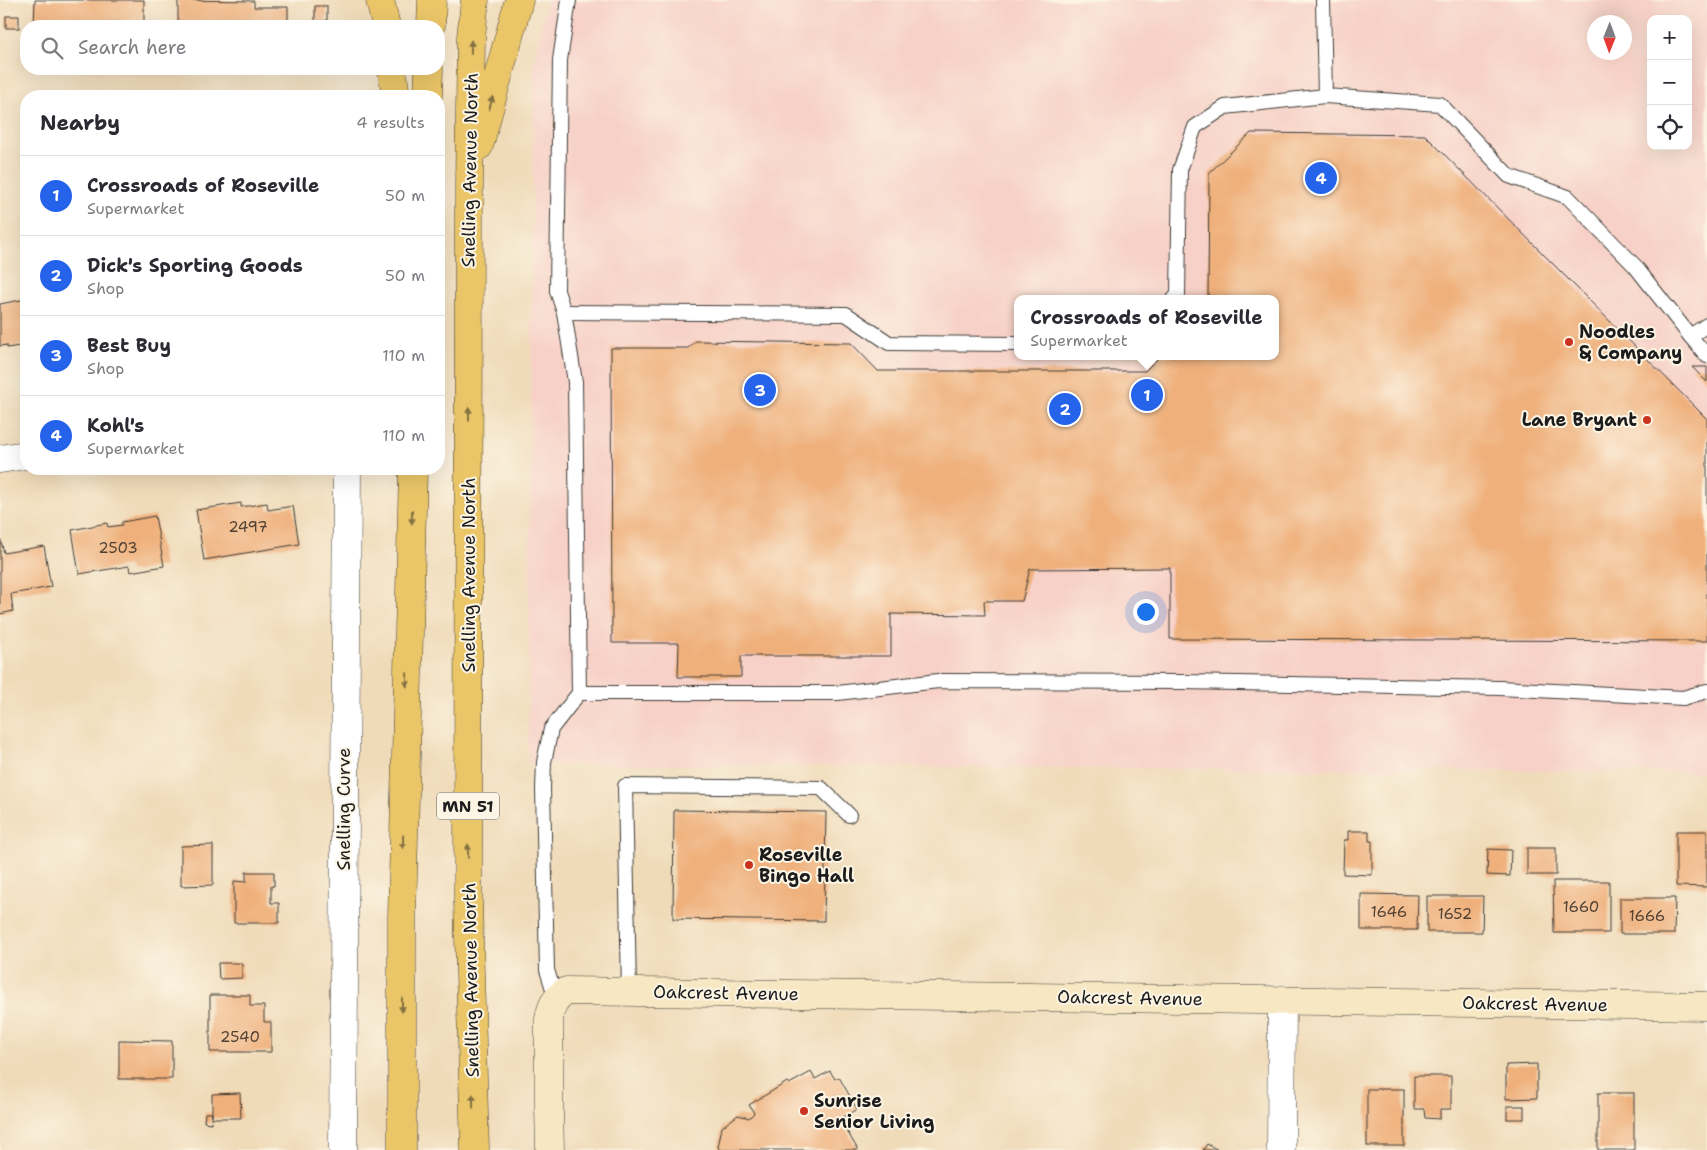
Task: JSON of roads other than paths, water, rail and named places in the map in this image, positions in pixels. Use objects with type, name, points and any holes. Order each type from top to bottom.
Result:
[{"type":"highway","points":[[380,0],[385,20]]},
{"type":"highway","points":[[431,20],[432,0]]},
{"type":"highway","name":"Snelling Avenue North","points":[[474,1150],[468,902],[469,184],[471,37],[475,0]]},
{"type":"highway","points":[[469,184],[519,0]]},
{"type":"highway","points":[[393,75],[395,90]]},
{"type":"highway","points":[[428,90],[429,75]]},
{"type":"highway","points":[[402,1150],[402,918],[413,475]]},
{"type":"street","points":[[0,459],[20,456]]},
{"type":"street","name":"Snelling Curve","points":[[343,1150],[346,475]]},
{"type":"street","name":"Oakcrest Avenue","points":[[556,998],[566,991],[629,991],[1707,1006]]},
{"type":"street","points":[[550,1150],[548,1107],[549,1019],[556,998]]},
{"type":"street","points":[[1282,1000],[1282,1150]]},
{"type":"lane","points":[[556,998],[547,970],[542,788],[544,762],[551,729],[579,693],[575,382],[564,312],[558,291],[560,60],[569,0]]},
{"type":"lane","points":[[1323,0],[1325,96]]},
{"type":"lane","points":[[1178,295],[1180,170],[1196,127],[1225,107],[1325,96],[1440,104],[1509,176],[1568,197],[1636,266],[1707,356]]},
{"type":"lane","points":[[564,312],[846,314],[889,343],[1014,344]]},
{"type":"lane","points":[[1690,336],[1707,326]]},
{"type":"lane","points":[[579,693],[838,693],[938,681],[1182,682],[1500,688],[1683,698],[1707,691]]},
{"type":"lane","points":[[629,991],[625,786],[821,788],[849,814]]},
{"type":"place","name":"Kohl's","points":[[1321,178]]},
{"type":"place","name":"Noodles & Company","points":[[1569,342]]},
{"type":"place","name":"Best Buy","points":[[760,390]]},
{"type":"place","name":"Crossroads of Roseville","points":[[1147,395]]},
{"type":"place","name":"Dick's Sporting Goods","points":[[1065,409]]},
{"type":"place","name":"Lane Bryant","points":[[1647,420]]},
{"type":"place","name":"Roseville Bingo Hall","points":[[749,865]]},
{"type":"place","name":"Sunrise Senior Living","points":[[804,1111]]}]
